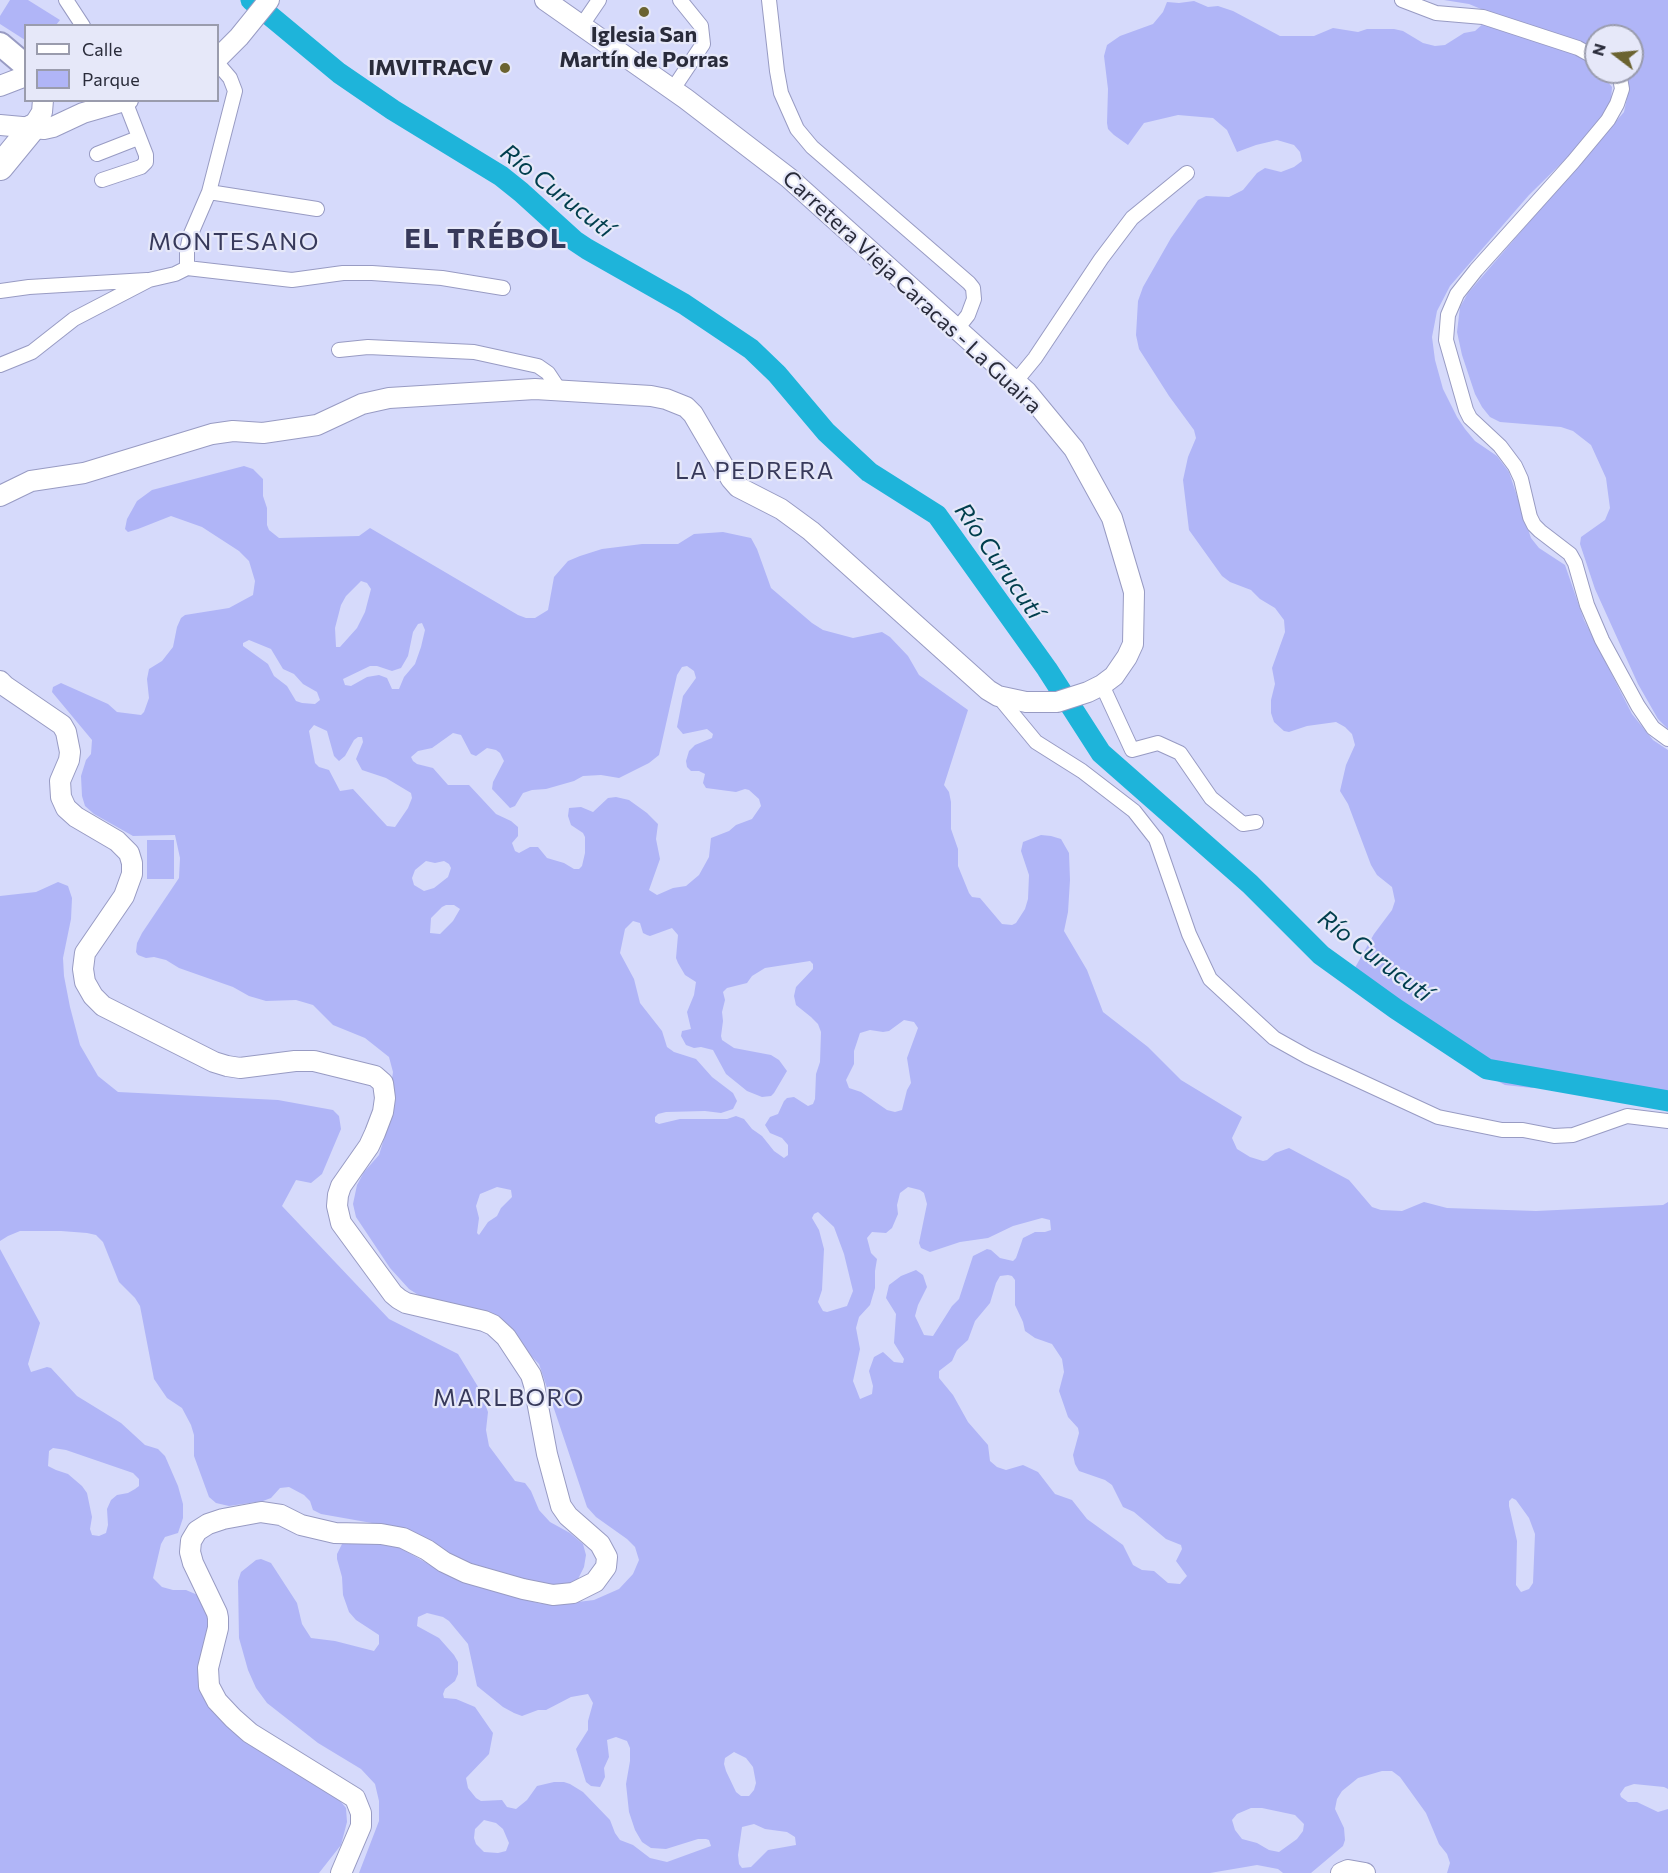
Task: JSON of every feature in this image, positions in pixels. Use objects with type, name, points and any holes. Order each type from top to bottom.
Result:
[{"type":"highway","points":[[0,167],[32,128]]},
{"type":"main road","points":[[219,57],[236,34],[256,0]]},
{"type":"main road","points":[[219,44],[236,34],[269,0]]},
{"type":"main road","name":"Carretera Vieja Caracas - La Guaira","points":[[0,496],[31,480],[84,473],[212,434],[234,431],[262,433],[317,425],[373,400],[503,390],[651,396],[686,406],[738,487],[781,509],[811,531],[987,690],[998,696],[1026,702],[1057,702],[1102,685],[1122,667],[1133,644],[1134,592],[1112,518],[1074,448],[1027,392],[789,178],[673,89],[546,0]]},
{"type":"main road","points":[[0,44],[24,64]]},
{"type":"main road","points":[[0,86],[24,77]]},
{"type":"main road","points":[[32,128],[42,112],[42,102]]},
{"type":"main road","points":[[0,125],[53,127],[83,113],[123,102]]},
{"type":"main road","points":[[0,681],[62,725],[66,732],[70,752],[60,781],[61,797],[66,808],[76,817],[117,841],[129,853],[132,863],[132,874],[124,896],[85,953],[83,969],[85,982],[93,996],[103,1006],[214,1062],[227,1066],[240,1068],[314,1061],[375,1076],[383,1083],[385,1098],[383,1112],[375,1133],[369,1146],[341,1186],[338,1195],[340,1223],[399,1299],[406,1303],[484,1321],[493,1325],[506,1337],[531,1375],[547,1454],[561,1506],[568,1516],[600,1544],[607,1557],[606,1567],[595,1582],[573,1593],[554,1595],[467,1573],[403,1538],[381,1534],[335,1533],[301,1525],[280,1515],[261,1512],[223,1519],[197,1531],[191,1541],[190,1552],[218,1618],[218,1628],[208,1668],[209,1686],[217,1701],[250,1733],[355,1798],[361,1813],[361,1826],[341,1873]]},
{"type":"main road","points":[[1341,1873],[1348,1870],[1365,1873]]},
{"type":"street","points":[[66,0],[82,24]]},
{"type":"street","points":[[582,25],[600,0]]},
{"type":"street","points":[[673,89],[703,44],[701,26],[680,0]]},
{"type":"street","points":[[769,0],[781,93],[797,129],[812,147],[969,283],[973,288],[974,300],[968,315],[957,329]]},
{"type":"street","points":[[1402,0],[1436,13],[1484,17],[1584,51]]},
{"type":"street","points":[[187,268],[190,236],[209,192],[236,91],[230,78],[219,65]]},
{"type":"street","points":[[1621,84],[1622,89],[1617,104],[1608,120],[1457,294],[1448,315],[1446,340],[1470,418],[1500,446],[1515,466],[1534,525],[1570,554],[1575,563],[1587,605],[1602,640],[1638,706],[1653,728],[1668,739]]},
{"type":"street","points":[[102,180],[141,167],[146,162],[146,155],[138,138],[127,102]]},
{"type":"street","points":[[97,154],[138,138]]},
{"type":"street","points":[[1016,381],[1035,358],[1101,259],[1132,218],[1187,173]]},
{"type":"street","points":[[209,192],[317,209]]},
{"type":"street","points":[[0,291],[29,287],[149,280],[174,274],[187,268],[292,280],[343,273],[372,273],[442,278],[503,288]]},
{"type":"street","points":[[0,365],[32,352],[49,341],[74,319],[149,280]]},
{"type":"street","points":[[339,350],[368,347],[474,352],[538,366],[548,374],[560,391]]},
{"type":"street","points":[[1102,685],[1132,750],[1158,743],[1180,753],[1211,798],[1243,824],[1256,822]]},
{"type":"street","points":[[998,696],[1036,742],[1091,777],[1142,820],[1156,839],[1189,934],[1210,979],[1274,1038],[1308,1057],[1438,1117],[1502,1130],[1523,1130],[1554,1136],[1573,1135],[1627,1116],[1668,1121]]},
{"type":"green space","points":[[10,0],[28,0],[60,20],[57,24],[24,24],[24,39],[0,24],[0,16]]},
{"type":"green space","points":[[1444,0],[1668,0],[1668,729],[1658,719],[1638,684],[1595,589],[1580,544],[1581,537],[1605,520],[1610,508],[1606,478],[1591,445],[1573,431],[1561,427],[1500,422],[1490,417],[1475,394],[1457,332],[1460,307],[1468,293],[1624,112],[1628,84],[1644,84],[1644,24],[1584,24],[1584,84],[1610,84],[1612,87],[1611,102],[1582,143],[1529,195],[1450,286],[1437,311],[1432,337],[1435,360],[1443,389],[1457,417],[1475,441],[1497,456],[1509,472],[1531,538],[1539,548],[1565,565],[1584,620],[1632,714],[1653,740],[1668,750],[1668,1106],[1645,1102],[1621,1088],[1585,1077],[1564,1076],[1532,1088],[1505,1085],[1459,1061],[1441,1042],[1411,1025],[1388,1002],[1371,993],[1352,973],[1374,934],[1392,910],[1395,901],[1392,887],[1377,875],[1371,865],[1348,804],[1340,791],[1346,765],[1355,745],[1352,734],[1336,722],[1307,726],[1289,732],[1284,731],[1274,722],[1271,713],[1275,684],[1272,668],[1285,632],[1284,620],[1275,608],[1251,590],[1230,582],[1222,576],[1189,530],[1183,480],[1188,457],[1196,438],[1194,430],[1139,349],[1136,335],[1138,301],[1143,287],[1171,238],[1198,200],[1206,196],[1229,197],[1243,190],[1257,173],[1265,168],[1281,172],[1302,161],[1300,152],[1294,145],[1277,140],[1237,152],[1227,130],[1213,118],[1178,115],[1144,123],[1128,145],[1108,129],[1108,89],[1104,56],[1107,45],[1120,36],[1153,24],[1163,12],[1167,2],[1194,1],[1208,7],[1218,6],[1233,11],[1280,36],[1314,36],[1333,28],[1358,32],[1367,29],[1394,29],[1403,31],[1423,43],[1435,46],[1445,45],[1464,33],[1475,31],[1485,22],[1486,17],[1481,9],[1469,4]]},
{"type":"green space","points":[[244,466],[253,469],[263,479],[267,525],[269,530],[279,538],[359,536],[370,528],[526,618],[535,618],[548,610],[554,577],[568,561],[580,556],[602,549],[642,544],[678,544],[694,534],[723,532],[751,538],[771,588],[812,623],[823,630],[853,638],[882,632],[908,656],[919,675],[968,710],[944,785],[949,792],[951,802],[951,829],[958,849],[958,866],[969,893],[972,897],[980,898],[1002,924],[1016,923],[1028,899],[1029,875],[1021,851],[1023,842],[1041,835],[1061,839],[1069,853],[1070,880],[1064,931],[1087,970],[1103,1012],[1148,1047],[1181,1080],[1242,1117],[1232,1138],[1237,1149],[1250,1157],[1263,1161],[1289,1148],[1349,1180],[1372,1207],[1381,1210],[1402,1211],[1424,1202],[1447,1208],[1536,1211],[1663,1205],[1668,1202],[1668,1789],[1634,1784],[1625,1787],[1620,1794],[1628,1802],[1637,1802],[1658,1812],[1668,1809],[1668,1873],[1447,1873],[1450,1863],[1447,1854],[1439,1844],[1426,1813],[1400,1777],[1392,1771],[1382,1771],[1358,1778],[1342,1791],[1335,1809],[1344,1828],[1343,1846],[1311,1873],[1283,1873],[1278,1869],[1257,1865],[1210,1873],[359,1873],[379,1821],[379,1801],[375,1784],[361,1769],[318,1743],[267,1703],[256,1688],[239,1638],[238,1581],[241,1572],[256,1560],[261,1559],[271,1563],[297,1603],[302,1624],[311,1638],[335,1641],[374,1651],[379,1644],[379,1635],[356,1620],[349,1612],[343,1595],[342,1577],[337,1559],[342,1544],[356,1541],[393,1544],[432,1566],[468,1581],[537,1603],[553,1605],[594,1600],[619,1589],[633,1574],[639,1560],[635,1547],[596,1517],[587,1507],[539,1364],[524,1349],[439,1302],[420,1296],[409,1289],[390,1268],[356,1217],[353,1204],[357,1185],[364,1172],[379,1155],[383,1142],[393,1072],[389,1057],[365,1038],[333,1025],[313,1005],[296,1000],[266,1001],[249,996],[233,987],[179,968],[166,960],[146,958],[136,952],[142,933],[179,878],[180,858],[175,835],[133,836],[94,814],[85,806],[81,776],[86,760],[91,754],[92,740],[52,692],[53,687],[61,683],[108,704],[117,712],[141,715],[149,698],[147,679],[149,669],[162,661],[173,647],[181,618],[185,615],[229,608],[253,595],[255,581],[249,561],[239,551],[202,527],[171,516],[128,532],[125,529],[127,519],[137,501],[152,490]],"holes":[[[361,581],[367,583],[371,589],[365,612],[357,628],[340,647],[336,647],[335,628],[341,605],[346,596]],[[422,623],[425,630],[421,647],[415,664],[404,677],[399,689],[392,689],[387,678],[379,675],[367,677],[351,686],[345,685],[343,679],[370,666],[392,671],[401,668],[408,656],[413,632],[418,624]],[[249,640],[271,649],[283,669],[294,674],[303,684],[317,692],[320,700],[315,704],[296,701],[287,686],[274,676],[268,664],[243,646],[243,643]],[[687,666],[694,671],[696,678],[683,696],[677,727],[683,734],[707,729],[713,734],[712,738],[695,745],[689,751],[687,767],[691,771],[705,774],[703,783],[706,788],[736,792],[749,790],[759,799],[761,806],[752,819],[711,838],[709,857],[699,875],[686,886],[673,888],[657,895],[649,890],[660,859],[656,839],[658,824],[629,800],[608,798],[593,812],[581,807],[569,808],[568,816],[571,825],[585,837],[582,866],[574,869],[547,858],[538,847],[530,847],[519,853],[515,851],[512,843],[518,836],[518,827],[496,814],[469,785],[448,785],[433,768],[417,764],[411,757],[418,751],[432,748],[453,733],[461,735],[471,754],[476,756],[487,748],[496,750],[504,761],[493,782],[492,789],[510,808],[515,806],[523,793],[546,789],[583,776],[601,775],[619,778],[649,763],[659,755],[677,675],[682,667]],[[314,725],[327,731],[334,756],[339,761],[345,756],[354,740],[362,737],[363,742],[356,759],[362,770],[386,778],[411,793],[412,798],[395,827],[387,826],[353,789],[340,791],[329,770],[315,763],[309,731]],[[426,861],[435,863],[444,861],[449,864],[451,868],[448,877],[434,888],[424,891],[414,885],[412,878],[415,870]],[[454,905],[460,909],[453,921],[440,934],[430,933],[431,918],[442,907]],[[633,921],[640,923],[643,933],[650,936],[672,928],[678,935],[676,958],[678,963],[685,975],[696,982],[694,995],[687,1012],[691,1029],[682,1031],[681,1036],[686,1045],[713,1050],[726,1074],[747,1091],[762,1097],[771,1096],[774,1093],[787,1071],[779,1060],[771,1055],[734,1048],[722,1040],[722,1012],[725,1000],[723,992],[727,988],[747,983],[752,976],[765,968],[810,961],[813,964],[813,969],[796,987],[794,996],[796,1005],[818,1024],[821,1032],[815,1099],[813,1104],[808,1106],[794,1097],[787,1098],[778,1114],[770,1117],[765,1125],[770,1133],[782,1138],[788,1145],[788,1155],[784,1158],[774,1151],[744,1119],[736,1116],[727,1119],[680,1119],[659,1124],[655,1122],[658,1114],[666,1112],[721,1113],[733,1109],[737,1101],[733,1093],[712,1077],[696,1059],[674,1052],[667,1047],[662,1031],[640,1003],[634,979],[620,953],[625,929]],[[904,1020],[914,1022],[918,1028],[907,1058],[911,1083],[902,1110],[895,1112],[887,1110],[861,1092],[849,1088],[846,1080],[854,1064],[854,1051],[860,1033],[870,1030],[889,1031]],[[497,1187],[511,1190],[512,1197],[501,1208],[497,1216],[488,1222],[479,1235],[477,1233],[479,1218],[476,1206],[480,1194]],[[908,1187],[924,1193],[927,1204],[919,1243],[921,1248],[930,1252],[960,1242],[988,1238],[1013,1226],[1042,1218],[1050,1220],[1051,1230],[1035,1232],[1023,1238],[1013,1261],[1000,1258],[987,1249],[973,1256],[959,1299],[933,1336],[924,1335],[915,1316],[927,1287],[923,1275],[916,1270],[901,1276],[889,1285],[886,1298],[896,1314],[894,1343],[904,1359],[903,1363],[894,1362],[883,1352],[874,1357],[869,1371],[873,1386],[872,1394],[860,1399],[853,1381],[860,1349],[856,1328],[859,1317],[870,1305],[875,1288],[877,1259],[871,1253],[867,1238],[872,1232],[886,1233],[892,1228],[898,1214],[897,1205],[900,1193]],[[818,1212],[834,1227],[844,1254],[853,1291],[847,1306],[827,1312],[823,1311],[818,1302],[822,1290],[824,1249],[819,1230],[812,1218]],[[1000,1276],[1012,1276],[1015,1280],[1015,1305],[1025,1331],[1035,1338],[1052,1344],[1062,1359],[1064,1372],[1059,1391],[1068,1417],[1078,1428],[1079,1433],[1073,1455],[1075,1464],[1079,1471],[1105,1480],[1112,1485],[1123,1507],[1134,1512],[1166,1539],[1181,1545],[1182,1549],[1176,1561],[1187,1576],[1180,1584],[1168,1583],[1154,1571],[1142,1570],[1133,1565],[1123,1545],[1087,1519],[1072,1500],[1055,1494],[1038,1472],[1023,1465],[1006,1470],[990,1461],[988,1445],[968,1422],[953,1395],[939,1378],[939,1371],[952,1361],[957,1350],[968,1340],[975,1321],[990,1303]],[[1512,1498],[1529,1518],[1535,1534],[1533,1583],[1529,1589],[1521,1592],[1516,1585],[1517,1541],[1509,1506]],[[427,1613],[449,1621],[468,1644],[477,1686],[514,1713],[522,1716],[538,1710],[546,1710],[571,1697],[588,1694],[593,1703],[588,1730],[576,1749],[586,1782],[591,1786],[600,1787],[605,1777],[604,1768],[609,1757],[607,1740],[616,1737],[627,1741],[630,1748],[626,1784],[629,1812],[642,1842],[651,1848],[666,1849],[698,1839],[706,1839],[709,1840],[711,1846],[667,1862],[650,1858],[633,1845],[620,1840],[610,1820],[583,1792],[564,1782],[537,1786],[527,1800],[516,1809],[507,1807],[502,1800],[481,1801],[476,1798],[468,1788],[466,1778],[489,1754],[493,1733],[475,1707],[456,1699],[444,1698],[445,1689],[455,1681],[458,1674],[458,1662],[439,1638],[417,1626],[418,1617]],[[734,1752],[746,1758],[753,1767],[756,1783],[749,1796],[741,1796],[736,1792],[726,1771],[725,1758]],[[1251,1808],[1295,1815],[1304,1824],[1303,1831],[1297,1839],[1279,1852],[1242,1839],[1235,1830],[1232,1820],[1237,1814]],[[484,1820],[496,1823],[503,1829],[509,1843],[506,1851],[498,1853],[484,1852],[476,1844],[475,1829]],[[754,1824],[765,1829],[787,1832],[795,1837],[796,1845],[768,1850],[751,1867],[742,1868],[738,1855],[742,1827]]]},
{"type":"green space","points":[[147,840],[174,840],[174,879],[147,879]]},
{"type":"green space","points":[[58,882],[68,886],[72,898],[71,919],[63,958],[70,1007],[80,1045],[98,1076],[118,1092],[278,1100],[333,1110],[339,1116],[341,1129],[322,1174],[311,1183],[296,1180],[282,1206],[389,1319],[458,1354],[480,1390],[488,1412],[486,1430],[489,1446],[515,1481],[525,1483],[539,1510],[550,1522],[570,1533],[583,1544],[586,1555],[584,1567],[578,1579],[558,1588],[491,1575],[400,1528],[321,1514],[313,1510],[310,1501],[304,1495],[289,1487],[280,1488],[271,1498],[263,1501],[229,1506],[216,1503],[209,1497],[194,1456],[194,1435],[191,1425],[182,1408],[167,1398],[154,1379],[140,1306],[119,1282],[103,1242],[96,1235],[61,1231],[20,1231],[0,1241],[0,896],[36,892]]},
{"type":"green space","points":[[0,1249],[40,1323],[28,1364],[31,1372],[51,1368],[77,1396],[121,1423],[145,1445],[158,1449],[165,1456],[178,1486],[183,1504],[183,1518],[178,1533],[165,1537],[161,1544],[153,1578],[162,1587],[186,1590],[207,1599],[222,1718],[288,1769],[337,1797],[346,1808],[347,1822],[341,1845],[319,1873],[0,1873]],"holes":[[[53,1448],[66,1450],[133,1473],[139,1479],[139,1486],[111,1500],[107,1509],[106,1533],[99,1536],[92,1535],[90,1529],[92,1517],[87,1493],[82,1486],[68,1474],[48,1466],[49,1451]]]},
{"type":"waterway","name":"Río Curucutí","points":[[251,0],[339,73],[393,110],[501,176],[575,241],[684,304],[751,349],[777,374],[826,432],[869,472],[937,515],[1047,669],[1101,753],[1250,884],[1321,955],[1396,1009],[1487,1069],[1668,1101]]},
{"type":"place","name":"Iglesia San Martín de Porras","points":[[644,12]]},
{"type":"place","name":"IMVITRACV","points":[[505,68]]},
{"type":"district","name":"EL TRÉBOL","points":[[486,239]]},
{"type":"district","name":"MONTESANO","points":[[234,242]]},
{"type":"district","name":"LA PEDRERA","points":[[755,471]]},
{"type":"district","name":"MARLBORO","points":[[509,1398]]}]
